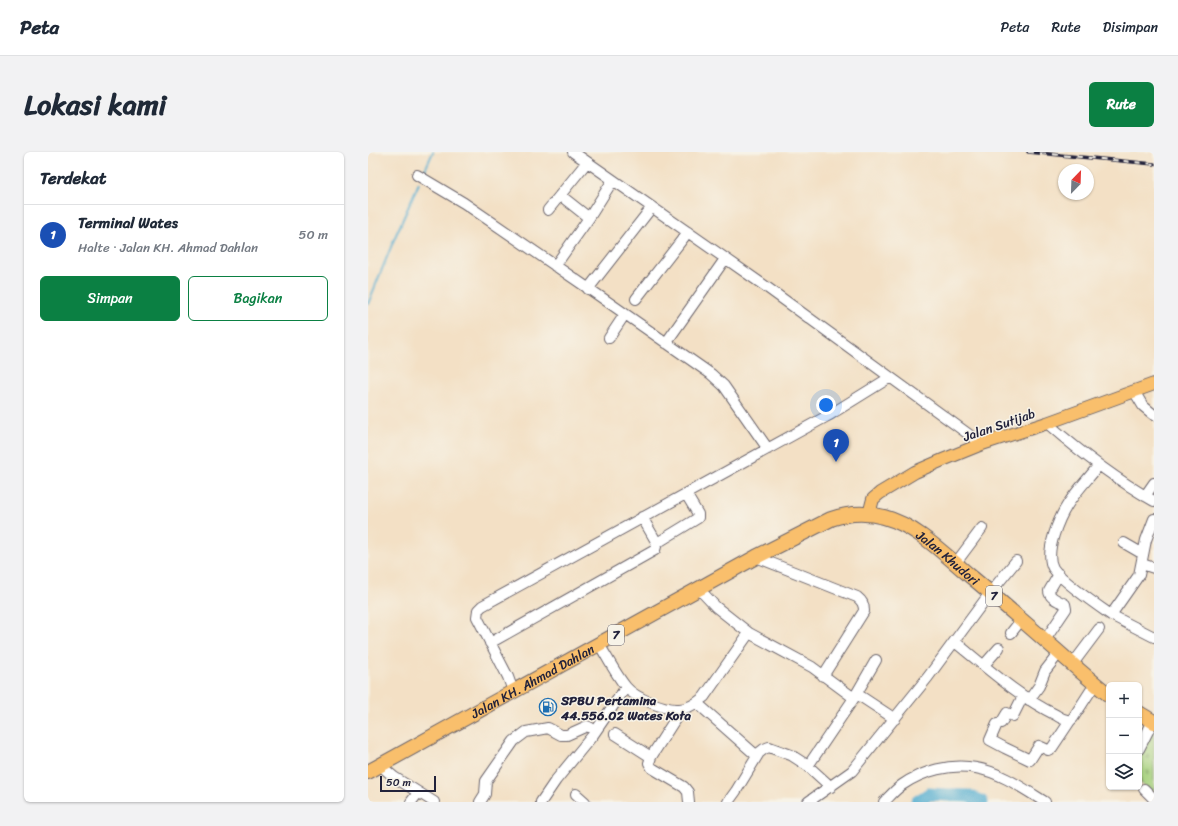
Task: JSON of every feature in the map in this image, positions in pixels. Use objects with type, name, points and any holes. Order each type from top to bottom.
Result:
[{"type":"highway","name":"Jalan KH. Ahmad Dahlan","points":[[374,768],[756,557],[831,519],[844,514],[869,514]]},
{"type":"highway","name":"Jalan Khudori","points":[[869,514],[885,517],[914,532],[932,544],[1022,619],[1072,665],[1106,693]]},
{"type":"highway","points":[[1142,715],[1153,722]]},
{"type":"main road","name":"Jalan Sutijab","points":[[869,514],[873,499],[886,489],[915,472],[982,444],[1047,423],[1154,384]]},
{"type":"street","points":[[573,152],[726,259],[982,444]]},
{"type":"street","points":[[548,210],[587,162]]},
{"type":"street","points":[[416,175],[464,204],[711,374],[720,382],[768,449]]},
{"type":"street","points":[[555,266],[589,218],[613,180]]},
{"type":"street","points":[[560,195],[589,218]]},
{"type":"street","points":[[588,289],[652,207]]},
{"type":"street","points":[[636,299],[688,232]]},
{"type":"street","points":[[666,343],[726,259]]},
{"type":"street","points":[[609,338],[625,314]]},
{"type":"street","points":[[513,691],[508,677],[477,617],[478,610],[482,606],[831,414],[889,378]]},
{"type":"street","points":[[1134,391],[1143,406],[1154,415]]},
{"type":"street","points":[[1047,423],[1071,444],[1099,465],[1131,488],[1154,501]]},
{"type":"street","points":[[1099,465],[1069,503],[1060,520],[1050,556],[1053,568],[1093,602],[1111,614],[1154,637]]},
{"type":"street","points":[[1145,496],[1154,483]]},
{"type":"street","points":[[490,643],[655,550],[657,543],[698,518],[698,514],[686,494]]},
{"type":"street","points":[[642,517],[657,543]]},
{"type":"street","points":[[1111,614],[1139,575],[1148,535],[1154,519]]},
{"type":"street","points":[[955,564],[982,528]]},
{"type":"street","points":[[1124,543],[1154,568]]},
{"type":"street","points":[[756,557],[857,597],[862,601],[864,611],[823,676]]},
{"type":"street","points":[[808,802],[852,771],[895,719],[1016,561]]},
{"type":"street","points":[[1045,640],[1066,609],[1065,604],[1049,594],[1049,591],[1059,574]]},
{"type":"street","points":[[698,589],[716,607],[749,633],[812,667],[823,676],[895,719]]},
{"type":"street","points":[[1011,633],[1022,619]]},
{"type":"street","points":[[1072,665],[1099,629]]},
{"type":"street","points":[[688,802],[688,792],[684,787],[652,768],[649,764],[651,757],[681,710],[697,703],[704,697],[749,633]]},
{"type":"street","points":[[955,642],[1026,698],[1046,710],[1066,720],[1070,720]]},
{"type":"street","points":[[599,644],[626,687],[639,697],[653,703],[681,710]]},
{"type":"street","points":[[984,665],[999,648]]},
{"type":"street","points":[[1059,653],[1045,670],[1039,686],[1026,698],[1013,716],[1007,713],[1001,723],[997,724],[987,740],[1030,760],[1039,746],[1048,750],[1052,748],[1095,684]]},
{"type":"street","points":[[808,766],[856,696],[876,660]]},
{"type":"street","points":[[541,802],[556,780],[595,732],[626,687]]},
{"type":"street","points":[[697,703],[757,756]]},
{"type":"street","points":[[1142,743],[1153,722]]},
{"type":"street","points":[[480,802],[485,794],[486,781],[514,741],[526,732],[548,728],[561,735],[567,735],[587,726],[595,732]]},
{"type":"street","points":[[615,734],[651,757]]},
{"type":"street","points":[[728,802],[757,756],[764,749],[769,748],[791,755],[808,766],[831,787]]},
{"type":"street","points":[[884,802],[901,785],[916,777],[938,769],[958,766],[986,770],[1002,777],[1045,802]]},
{"type":"street","points":[[374,768],[394,777],[434,802]]},
{"type":"street","points":[[1144,789],[1154,799]]},
{"type":"street","points":[[411,802],[418,793]]},
{"type":"street","points":[[576,794],[585,802]]},
{"type":"green space","points":[[1154,727],[1154,792],[1142,784],[1142,747]]},
{"type":"waterway","points":[[424,172],[433,152]]},
{"type":"waterway","points":[[368,304],[419,183]]},
{"type":"waterway","points":[[917,802],[929,794],[969,796],[982,802]]},
{"type":"railway","points":[[1028,152],[1154,164]]},
{"type":"place","name":"Terminal Wates","points":[[836,462]]},
{"type":"place","name":"SPBU Pertamina 44.556.02 Wates Kota","points":[[548,707]]}]
